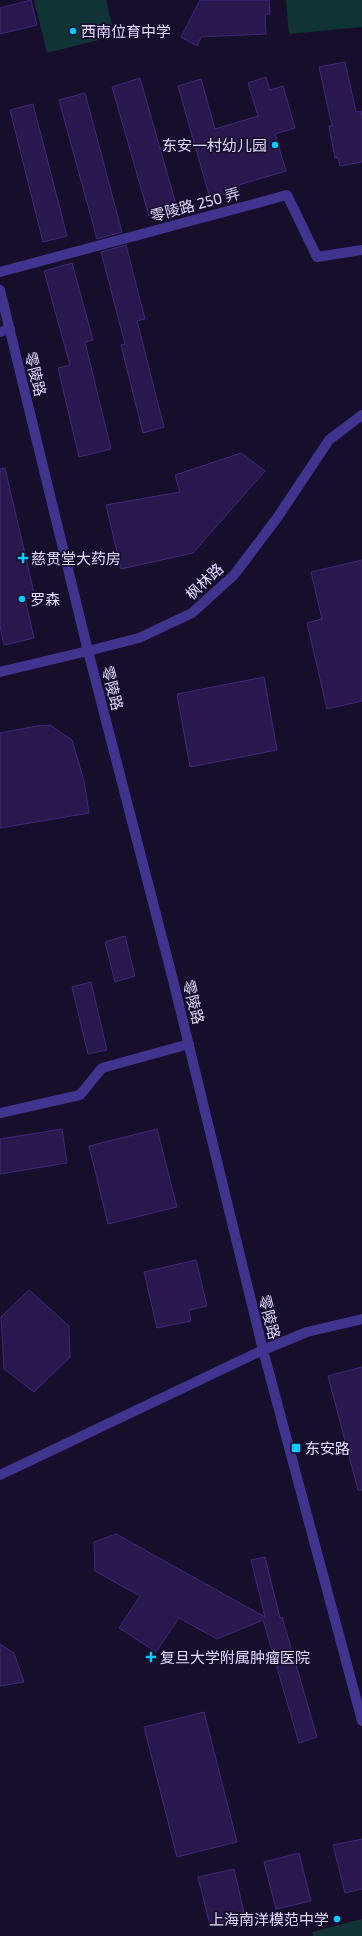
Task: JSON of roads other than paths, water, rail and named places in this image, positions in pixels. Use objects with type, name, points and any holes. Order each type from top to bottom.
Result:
[{"type":"street","name":"零陵路 250 弄","points":[[0,272],[288,195],[317,257],[362,250]]},
{"type":"street","name":"零陵路","points":[[0,290],[5,331],[189,1044],[263,1350],[362,1720]]},
{"type":"street","name":"枫林路","points":[[0,672],[139,638],[192,613],[234,575],[278,518],[329,440],[362,415]]},
{"type":"street","points":[[0,1113],[80,1095],[102,1068],[189,1044]]},
{"type":"street","points":[[0,1475],[263,1350],[307,1332],[362,1319]]},
{"type":"place","name":"西南位育中学","points":[[73,31]]},
{"type":"place","name":"东安一村幼儿园","points":[[275,145]]},
{"type":"place","name":"慈贯堂大药房","points":[[23,558]]},
{"type":"place","name":"罗森","points":[[22,599]]},
{"type":"place","name":"东安路","points":[[296,1448]]},
{"type":"place","name":"复旦大学附属肿瘤医院","points":[[151,1657]]},
{"type":"place","name":"上海南洋模范中学","points":[[337,1919]]}]
